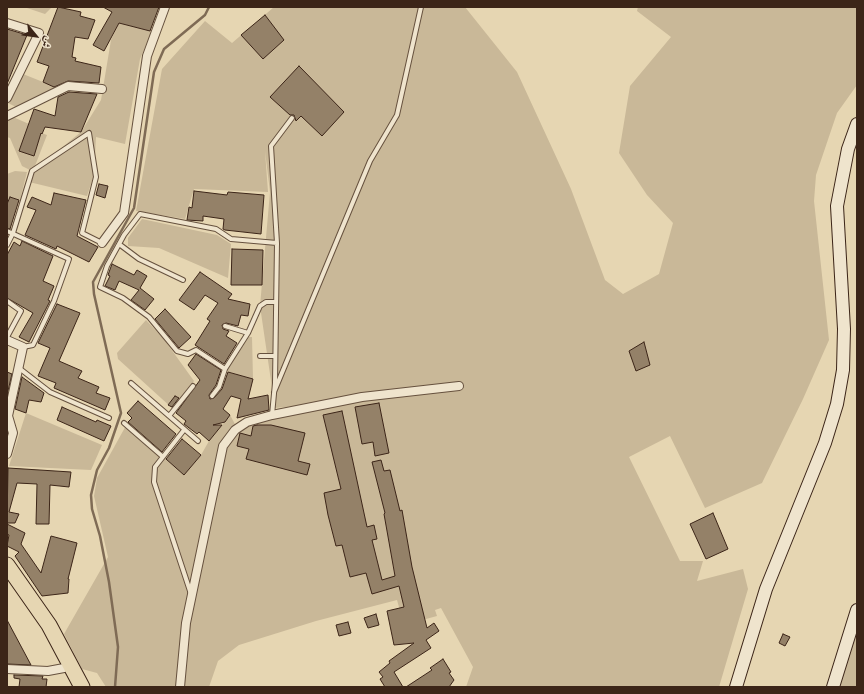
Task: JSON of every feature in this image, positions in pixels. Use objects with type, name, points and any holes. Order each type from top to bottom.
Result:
[{"type":"highway","points":[[7,565],[49,625],[82,687]]},
{"type":"highway","points":[[7,578],[39,625],[64,668],[72,687]]},
{"type":"street","points":[[102,242],[124,213],[147,56],[165,7]]},
{"type":"street","points":[[7,23],[39,33],[7,98]]},
{"type":"street","points":[[7,116],[68,86],[102,89]]},
{"type":"street","points":[[736,687],[766,589],[825,443],[839,398],[843,370],[844,329],[838,206],[848,149],[857,124]]},
{"type":"street","points":[[7,338],[23,348],[8,416],[13,434],[7,454]]},
{"type":"street","points":[[180,687],[186,623],[223,446],[235,430],[247,422],[272,415],[362,397],[459,386]]},
{"type":"street","points":[[833,687],[857,610]]},
{"type":"street","points":[[7,669],[48,671],[64,668]]},
{"type":"lane","points":[[274,392],[370,161],[397,115],[421,7]]},
{"type":"lane","points":[[272,415],[274,392],[277,244],[271,146],[292,118]]},
{"type":"lane","points":[[7,245],[13,233],[32,172],[89,132],[96,177],[82,233],[102,242]]},
{"type":"lane","points":[[225,369],[196,350],[188,354],[178,351],[149,317],[123,298],[100,287],[107,266],[119,244],[140,214],[216,229],[231,239],[277,244]]},
{"type":"lane","points":[[7,230],[69,259],[54,301],[33,345],[23,348]]},
{"type":"lane","points":[[119,244],[139,259],[183,280]]},
{"type":"lane","points":[[7,301],[21,310],[7,338]]},
{"type":"lane","points":[[212,396],[219,387],[225,369],[248,333],[260,306],[266,302],[276,302]]},
{"type":"lane","points":[[225,326],[248,333]]},
{"type":"lane","points":[[260,356],[275,356]]},
{"type":"lane","points":[[19,368],[50,392],[109,418]]},
{"type":"lane","points":[[131,383],[198,441]]},
{"type":"lane","points":[[169,416],[193,386]]},
{"type":"lane","points":[[124,423],[162,456]]},
{"type":"lane","points":[[184,430],[154,467],[154,482],[191,596]]},
{"type":"shaded area","points":[[24,7],[52,7],[45,14]]},
{"type":"shaded area","points":[[274,7],[465,7],[517,72],[571,189],[605,280],[623,294],[659,274],[673,223],[647,195],[619,153],[630,86],[671,37],[637,11],[638,7],[857,7],[857,85],[837,113],[816,175],[814,201],[829,340],[803,399],[762,483],[705,508],[670,436],[629,457],[680,561],[703,561],[697,581],[743,569],[748,589],[719,687],[466,687],[473,667],[441,608],[435,610],[437,616],[404,625],[397,600],[316,621],[239,645],[218,661],[209,687],[106,687],[97,673],[82,669],[64,634],[108,557],[94,496],[97,478],[128,422],[184,475],[201,455],[209,441],[230,415],[236,426],[376,398],[275,408],[260,306],[270,192],[265,151],[268,192],[194,189],[185,219],[136,211],[162,69],[205,21],[232,43]]},
{"type":"shaded area","points":[[119,23],[152,31],[140,59],[125,144],[96,137],[94,175],[87,196],[29,182],[32,171],[22,166],[10,138],[7,137],[7,120],[13,117],[29,124],[28,128],[47,135],[33,171],[81,132],[101,100],[111,40]]},
{"type":"shaded area","points":[[23,74],[56,87],[18,108],[8,103]]},
{"type":"shaded area","points":[[15,171],[27,172],[20,200],[10,197],[7,204],[7,174]]},
{"type":"shaded area","points":[[142,219],[217,235],[231,244],[228,278],[159,248],[128,246],[128,238]]},
{"type":"shaded area","points":[[146,320],[163,338],[194,381],[172,408],[118,359],[117,353]]},
{"type":"shaded area","points":[[249,337],[252,337],[253,379],[226,371]]},
{"type":"shaded area","points":[[26,413],[102,445],[91,470],[9,466]]},
{"type":"shaded area","points":[[857,626],[857,687],[838,687]]},
{"type":"building","points":[[58,7],[81,12],[80,16],[95,20],[88,39],[75,37],[72,57],[76,58],[75,61],[101,67],[99,83],[68,81],[54,87],[43,82],[49,66],[37,62]]},
{"type":"building","points":[[103,7],[159,7],[150,31],[119,23],[104,51],[93,45],[112,12]]},
{"type":"building","points":[[265,15],[284,40],[263,59],[241,35]]},
{"type":"building","points":[[7,29],[27,35],[7,84]]},
{"type":"building","points":[[299,66],[344,112],[322,136],[301,116],[296,121],[294,115],[290,115],[270,97]]},
{"type":"building","points":[[69,92],[97,94],[81,132],[45,127],[42,134],[41,133],[34,156],[19,151],[34,109],[55,116],[58,97]]},
{"type":"building","points":[[99,184],[108,186],[105,198],[96,195]]},
{"type":"building","points":[[194,191],[227,195],[228,192],[264,195],[261,234],[225,230],[223,229],[224,219],[203,216],[203,221],[187,220],[189,207],[192,208]]},
{"type":"building","points":[[54,193],[86,200],[77,236],[98,247],[89,262],[57,246],[56,249],[25,235],[36,210],[27,207],[32,197],[51,205]]},
{"type":"building","points":[[10,197],[19,200],[10,229],[7,228],[7,204]]},
{"type":"building","points":[[22,241],[53,256],[43,281],[54,286],[48,300],[50,301],[29,342],[19,337],[33,313],[7,298],[7,255],[14,242],[20,246]]},
{"type":"building","points":[[232,249],[263,250],[262,285],[231,285]]},
{"type":"building","points":[[112,264],[134,275],[137,270],[147,276],[140,288],[154,299],[145,310],[131,300],[139,290],[119,281],[115,290],[105,286],[110,276],[108,275]]},
{"type":"building","points":[[200,272],[232,294],[228,299],[250,304],[248,316],[241,315],[238,326],[226,323],[222,325],[223,329],[229,331],[226,336],[237,343],[224,364],[195,345],[210,321],[207,319],[218,303],[205,295],[194,310],[179,300]]},
{"type":"building","points":[[57,304],[80,313],[59,361],[82,371],[78,378],[99,387],[96,393],[110,398],[105,410],[54,388],[56,383],[38,376],[50,348],[38,343]]},
{"type":"building","points":[[165,309],[191,337],[179,348],[155,319]]},
{"type":"building","points":[[644,342],[650,365],[636,371],[629,351]]},
{"type":"building","points":[[196,354],[221,370],[216,385],[209,395],[210,399],[214,398],[222,389],[228,372],[253,379],[248,399],[268,395],[269,410],[237,418],[241,399],[231,396],[223,409],[230,415],[225,422],[213,425],[222,425],[209,441],[199,432],[197,434],[184,424],[186,421],[176,413],[200,380],[188,365]]},
{"type":"building","points":[[7,372],[12,374],[7,395]]},
{"type":"building","points":[[22,377],[44,393],[41,402],[29,400],[26,413],[15,409]]},
{"type":"building","points":[[175,396],[179,398],[172,407],[168,405]]},
{"type":"building","points":[[138,401],[176,434],[162,452],[128,422],[132,418],[127,413]]},
{"type":"building","points":[[379,403],[389,453],[375,456],[373,442],[362,444],[355,407]]},
{"type":"building","points":[[62,407],[96,422],[97,420],[111,426],[104,441],[57,420]]},
{"type":"building","points":[[342,411],[367,527],[374,525],[377,539],[372,540],[382,580],[395,576],[385,513],[372,462],[381,460],[384,471],[390,470],[400,511],[402,510],[412,567],[427,628],[434,623],[439,631],[426,640],[431,648],[394,672],[403,687],[385,687],[380,679],[383,677],[379,672],[390,663],[389,661],[414,643],[394,645],[387,611],[404,607],[399,586],[372,594],[366,573],[350,577],[342,545],[336,546],[328,515],[324,493],[341,489],[323,415]]},
{"type":"building","points":[[271,425],[305,433],[298,461],[310,464],[307,475],[246,459],[249,449],[237,446],[240,433],[251,436],[253,426]]},
{"type":"building","points":[[182,439],[201,455],[184,475],[166,459]]},
{"type":"building","points":[[8,468],[71,472],[69,487],[50,485],[49,524],[36,524],[37,484],[17,483],[9,512],[19,514],[15,523],[7,523]]},
{"type":"building","points":[[713,513],[728,549],[706,559],[690,524]]},
{"type":"building","points":[[7,524],[25,533],[21,544],[41,573],[51,536],[77,543],[68,579],[68,593],[42,596],[15,556],[19,552],[7,546],[9,535],[7,534]]},
{"type":"building","points":[[376,614],[379,625],[368,628],[364,618]]},
{"type":"building","points":[[7,620],[31,665],[7,664]]},
{"type":"building","points":[[348,622],[351,633],[339,636],[336,625]]},
{"type":"building","points":[[783,634],[790,637],[785,646],[779,643]]},
{"type":"building","points":[[443,659],[454,680],[449,687],[406,687],[432,670],[430,668]]},
{"type":"building","points":[[14,675],[43,676],[42,679],[47,679],[46,687],[19,687],[20,679],[14,678]]},
{"type":"waterway","points":[[115,687],[118,647],[109,582],[100,536],[92,509],[91,495],[97,470],[109,448],[121,413],[94,294],[93,282],[134,208],[154,72],[164,49],[205,15],[209,7]]}]
